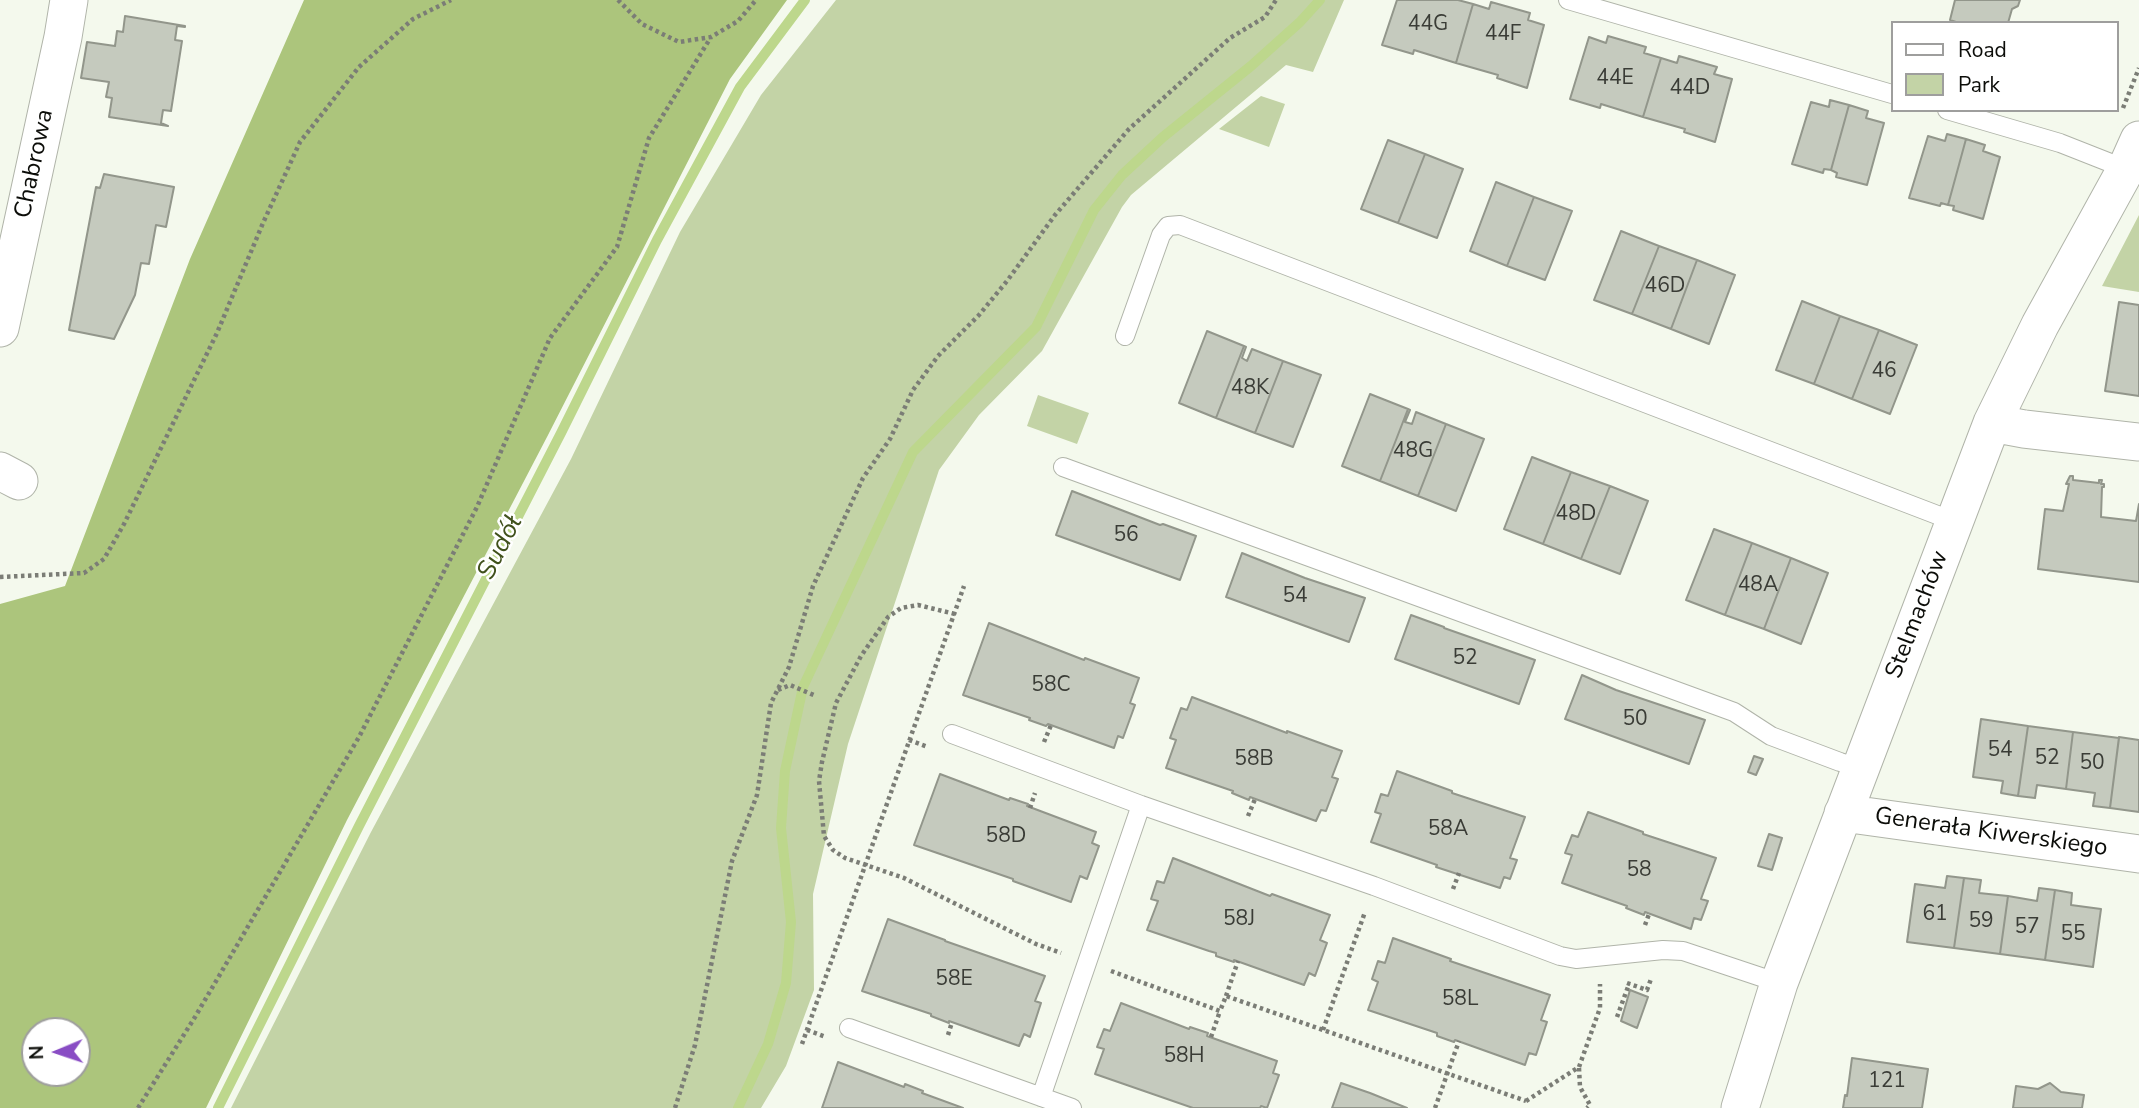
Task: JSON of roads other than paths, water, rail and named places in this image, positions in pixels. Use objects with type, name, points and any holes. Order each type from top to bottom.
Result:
[{"type":"street","name":"Chabrowa","points":[[0,328],[69,0]]},
{"type":"street","name":"Stelmachów","points":[[1740,1108],[1779,983],[1992,423],[2033,337],[2132,155]]},
{"type":"street","points":[[1992,423],[2139,442]]},
{"type":"street","name":"Generała Kiwerskiego","points":[[1843,813],[2139,855]]},
{"type":"lane","points":[[1568,0],[1890,93]]},
{"type":"lane","points":[[1954,112],[2060,143],[2132,155]]},
{"type":"lane","points":[[1125,336],[1161,235],[1168,226],[1180,225],[1953,522]]},
{"type":"lane","points":[[1063,467],[1734,712],[1771,736],[1860,768]]},
{"type":"lane","points":[[952,734],[1560,956],[1576,959],[1663,950],[1684,951],[1779,983]]},
{"type":"lane","points":[[1041,1097],[1141,805]]},
{"type":"lane","points":[[849,1028],[1072,1108]]},
{"type":"waterway","name":"Sudół","points":[[218,1108],[657,240],[740,87],[805,0]]},
{"type":"waterway","points":[[738,1108],[768,1044],[786,983],[791,922],[781,828],[785,771],[803,687],[913,452],[1036,327],[1094,210],[1122,175],[1163,137],[1251,66],[1320,0]]}]
